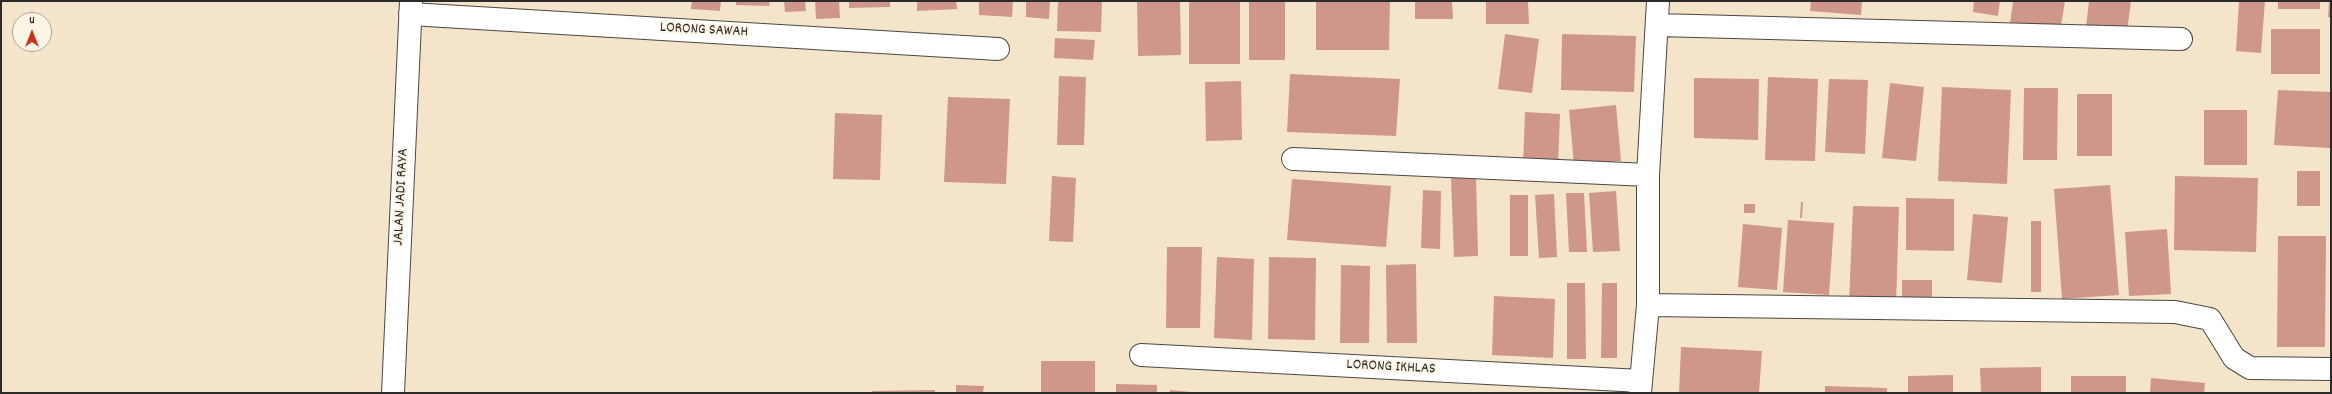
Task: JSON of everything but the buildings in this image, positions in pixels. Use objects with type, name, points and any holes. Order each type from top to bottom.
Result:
[{"type":"street","points":[[1640,387],[1648,305],[1648,175],[1658,25],[1658,1]]},
{"type":"street","name":"LORONG SAWAH","points":[[410,7],[998,49]]},
{"type":"street","name":"JALAN JADI RAYA","points":[[393,393],[410,7]]},
{"type":"street","points":[[1658,25],[2181,39]]},
{"type":"street","points":[[1293,159],[1648,175]]},
{"type":"street","points":[[1648,305],[2175,312],[2210,318],[2234,358],[2250,368],[2331,369]]},
{"type":"street","name":"LORONG IKHLAS","points":[[1141,355],[1640,387]]}]
